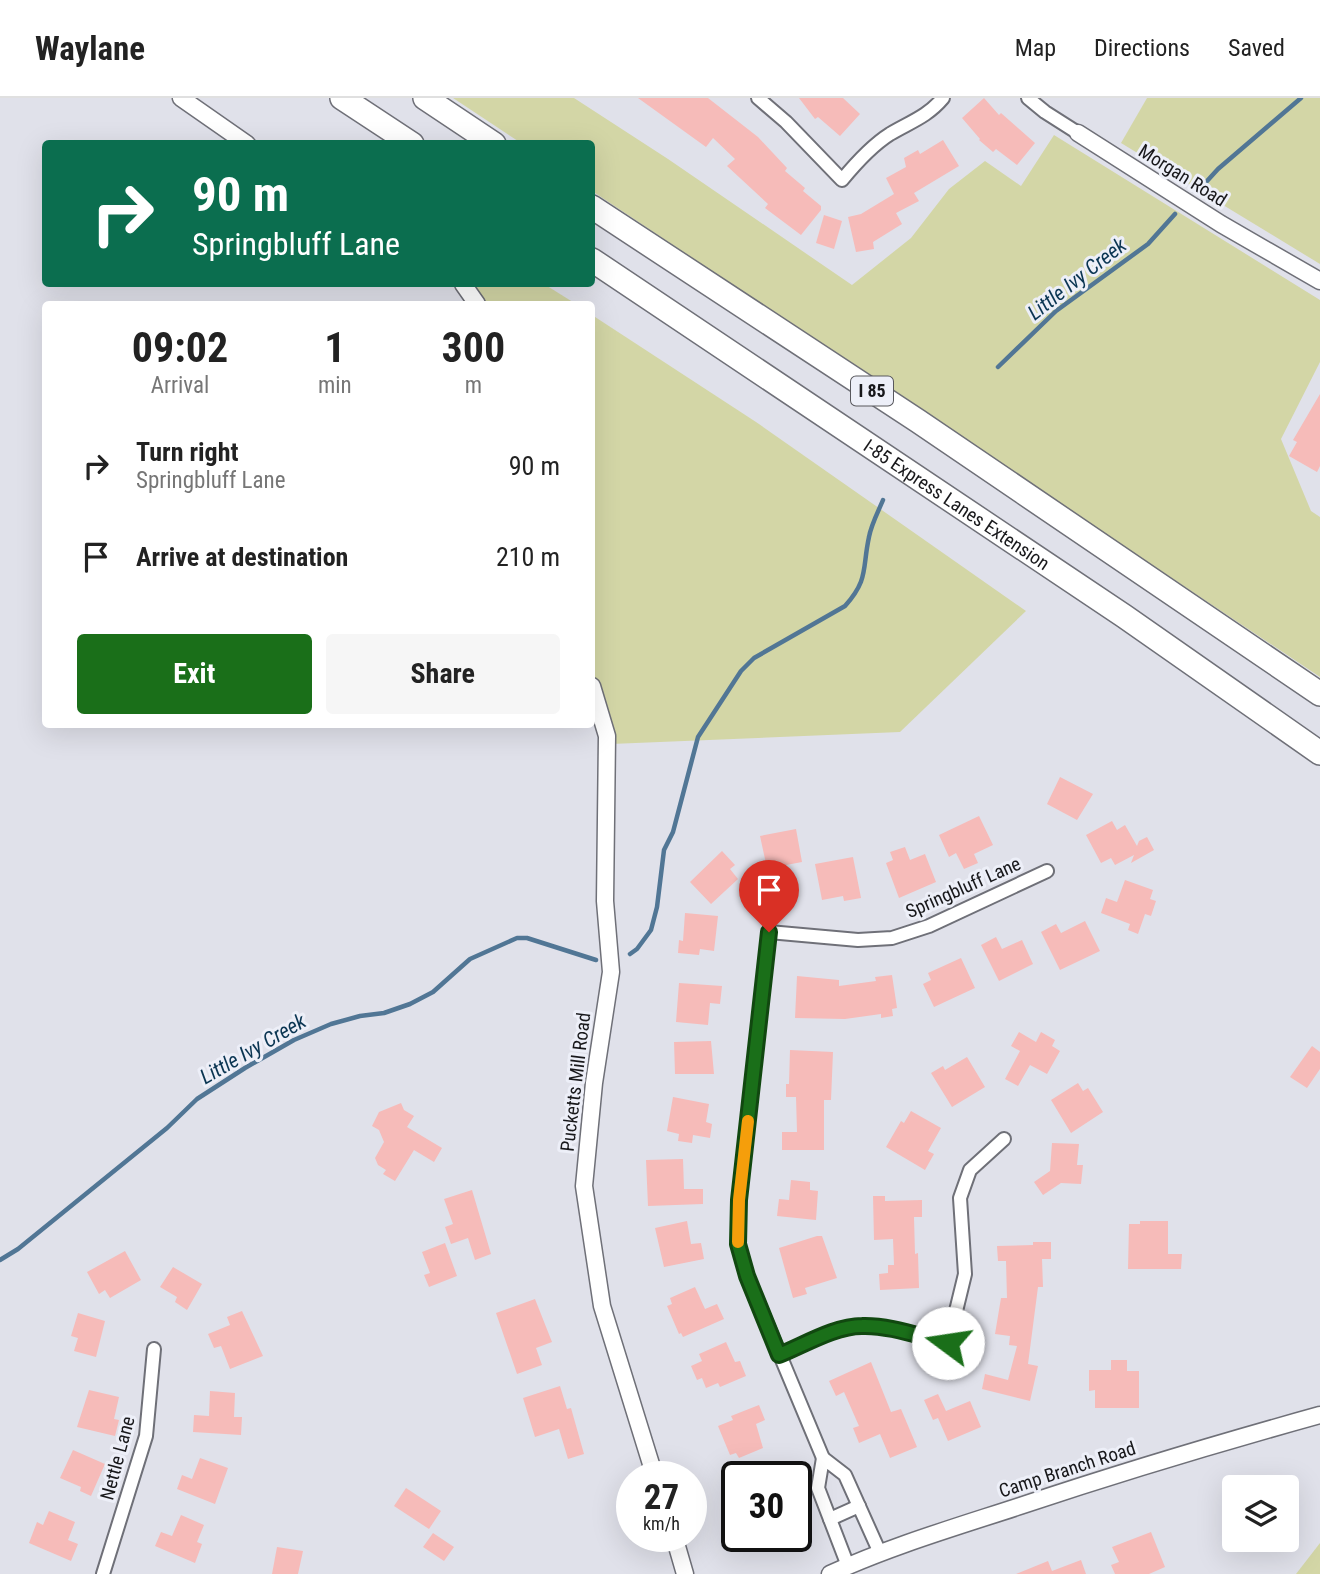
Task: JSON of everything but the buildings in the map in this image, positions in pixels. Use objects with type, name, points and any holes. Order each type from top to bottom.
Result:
[{"type":"highway","points":[[342,98],[406,140]]},
{"type":"highway","points":[[425,98],[488,140]]},
{"type":"highway","name":"I 85","points":[[595,209],[929,428],[1320,694]]},
{"type":"highway","name":"I-85 Express Lanes Extension","points":[[595,262],[1124,616],[1320,753]]},
{"type":"street","points":[[181,98],[241,140]]},
{"type":"street","points":[[758,98],[786,121],[842,180],[862,156],[889,135],[930,113],[943,98]]},
{"type":"street","name":"Morgan Road","points":[[1028,98],[1045,112],[1221,224],[1320,281]]},
{"type":"street","name":"Pucketts Mill Road","points":[[595,696],[607,736],[605,901],[611,972],[594,1083],[584,1186],[602,1306],[650,1461]]},
{"type":"street","name":"Springbluff Lane","points":[[880,1553],[845,1475],[823,1458],[747,1276],[738,1244],[739,1200],[769,932],[858,940],[892,938],[929,926],[1046,871]]},
{"type":"street","points":[[779,1355],[834,1333],[861,1326],[893,1330],[948,1343],[965,1274],[960,1198],[970,1170],[1004,1139]]},
{"type":"street","name":"Nettle Lane","points":[[103,1574],[146,1436],[154,1349]]},
{"type":"street","name":"Camp Branch Road","points":[[830,1574],[880,1553],[1160,1461],[1320,1415]]},
{"type":"street","name":"Springbluff Lane","points":[[823,1458],[818,1488],[848,1566]]},
{"type":"street","points":[[830,1519],[859,1506]]},
{"type":"street","points":[[679,1552],[685,1574]]},
{"type":"green space","points":[[453,98],[574,98],[852,285],[911,238],[949,189],[985,161],[1021,186],[1054,135],[1320,300],[1320,362],[1281,439],[1311,511],[1320,517],[1320,677],[595,193],[595,140],[516,140]]},
{"type":"green space","points":[[1147,98],[1320,98],[1320,264],[1121,143]]},
{"type":"green space","points":[[465,287],[549,287],[571,301],[465,301],[462,291]]},
{"type":"green space","points":[[595,317],[756,422],[1026,611],[900,732],[611,744],[595,694]]},
{"type":"green space","points":[[1320,1543],[1320,1574],[1296,1574]]},
{"type":"waterway","name":"Little Ivy Creek","points":[[1197,192],[1218,169],[1301,98]]},
{"type":"waterway","name":"Little Ivy Creek","points":[[998,367],[1056,311],[1148,244],[1175,214]]},
{"type":"waterway","name":"Little Ivy Creek","points":[[630,954],[651,930],[657,907],[664,850],[673,832],[698,737],[741,671],[754,658],[845,606],[853,597],[861,581],[870,532],[883,500]]},
{"type":"waterway","name":"Little Ivy Creek","points":[[0,1260],[18,1249],[167,1128],[197,1099],[294,1040],[331,1024],[384,1013],[410,1004],[433,992],[470,959],[517,938],[527,938],[596,960]]},
{"type":"slow traffic","points":[[738,1242],[739,1200],[748,1121]]},
{"type":"route","points":[[769,932],[739,1200],[738,1244],[747,1276],[779,1355],[834,1333],[861,1326],[893,1330],[948,1343]]}]
